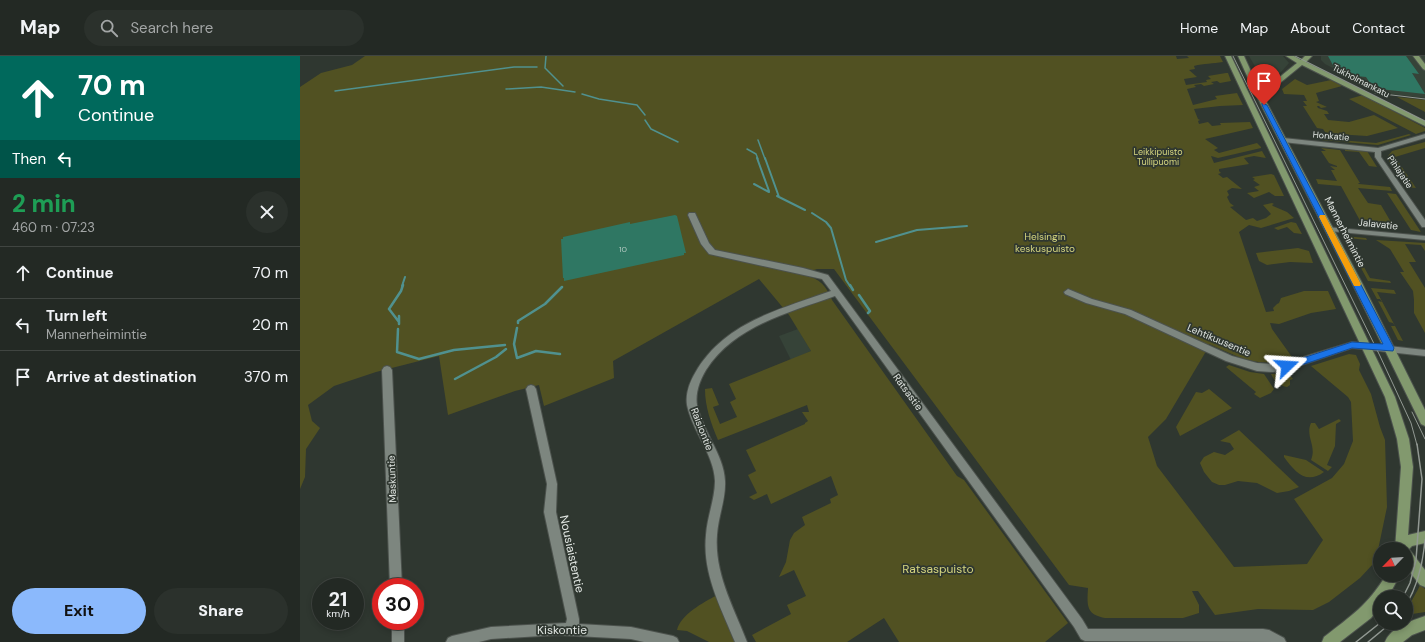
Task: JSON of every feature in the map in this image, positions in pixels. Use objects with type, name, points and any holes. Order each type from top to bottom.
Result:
[{"type":"main road","points":[[1228,56],[1390,397],[1403,439],[1408,467],[1403,542]]},
{"type":"main road","name":"Mannerheimintie","points":[[1241,56],[1255,87],[1390,348],[1425,421]]},
{"type":"main road","name":"Tukholmankatu","points":[[1289,56],[1308,59],[1425,118]]},
{"type":"main road","points":[[1416,56],[1425,68]]},
{"type":"main road","points":[[1244,89],[1269,87],[1308,59]]},
{"type":"main road","name":"Tukholmankatu","points":[[1308,59],[1425,124]]},
{"type":"main road","points":[[1408,542],[1425,537]]},
{"type":"main road","points":[[1413,566],[1425,580]]},
{"type":"main road","points":[[1329,642],[1366,613],[1373,605]]},
{"type":"main road","points":[[1392,642],[1407,630],[1425,623]]},
{"type":"street","name":"Pihlajatie","points":[[1425,136],[1378,150],[1378,157],[1425,225]]},
{"type":"street","name":"Honkatie","points":[[1283,140],[1378,150]]},
{"type":"street","name":"Ratsastie","points":[[692,215],[696,220],[707,248],[712,252],[824,276],[1078,623],[1084,638]]},
{"type":"street","name":"Jalavatie","points":[[1329,229],[1425,238]]},
{"type":"street","name":"Lehtikuusentie","points":[[1068,292],[1090,301],[1128,312],[1229,359],[1257,367],[1273,368],[1287,366],[1348,346],[1390,348],[1425,353]]},
{"type":"street","name":"Raisiontie","points":[[742,642],[715,575],[711,557],[710,540],[720,482],[718,469],[694,411],[691,400],[693,386],[709,356],[734,335],[769,318],[835,293]]},
{"type":"street","name":"Maskuntie","points":[[387,370],[396,578]]},
{"type":"street","name":"Nousiaistentie","points":[[531,390],[552,484],[550,512],[573,618],[572,629]]},
{"type":"street","name":"Kiskontie","points":[[452,642],[491,633],[572,629],[631,633],[673,642]]},
{"type":"street","points":[[398,630],[398,642]]},
{"type":"street","points":[[1084,638],[1263,634],[1280,642]]},
{"type":"shaded area","points":[[1249,56],[1283,56],[1289,63],[1273,78],[1267,80],[1260,75]]},
{"type":"shaded area","points":[[1321,56],[1425,56],[1425,98],[1382,93],[1325,64],[1321,60]]},
{"type":"shaded area","points":[[798,329],[811,351],[791,360],[779,336]]},
{"type":"green space","name":"Helsingin keskuspuisto","points":[[365,56],[1176,56],[1177,59],[1189,58],[1187,56],[1220,56],[1223,62],[1198,65],[1194,66],[1195,69],[1189,70],[1197,77],[1184,79],[1186,85],[1207,82],[1206,80],[1211,79],[1208,76],[1226,73],[1228,73],[1231,81],[1220,83],[1217,81],[1211,82],[1214,84],[1204,86],[1201,84],[1194,85],[1196,87],[1187,89],[1193,105],[1217,99],[1215,96],[1237,93],[1243,105],[1194,109],[1198,119],[1200,120],[1198,121],[1199,124],[1208,122],[1212,126],[1221,125],[1220,123],[1250,122],[1253,128],[1205,139],[1218,148],[1214,150],[1219,153],[1257,143],[1261,148],[1218,158],[1211,156],[1214,163],[1262,151],[1266,158],[1254,156],[1244,158],[1249,164],[1219,169],[1221,173],[1218,174],[1223,178],[1227,177],[1242,189],[1232,188],[1227,191],[1229,195],[1227,197],[1230,203],[1234,206],[1230,207],[1246,220],[1253,218],[1257,221],[1266,218],[1271,214],[1263,205],[1272,203],[1274,204],[1272,205],[1273,206],[1287,212],[1294,218],[1261,228],[1249,225],[1239,232],[1266,312],[1274,311],[1273,308],[1279,303],[1281,298],[1304,291],[1328,291],[1336,309],[1311,313],[1279,324],[1270,323],[1272,329],[1292,357],[1280,361],[1259,362],[1249,360],[1209,344],[1166,419],[1148,437],[1157,466],[1234,567],[1307,564],[1323,540],[1294,499],[1332,478],[1344,464],[1353,441],[1351,402],[1348,397],[1311,366],[1349,354],[1356,355],[1360,364],[1359,370],[1371,394],[1385,440],[1387,507],[1380,542],[1373,542],[1373,564],[1360,578],[1329,602],[1313,610],[1258,609],[1215,615],[1198,591],[1192,591],[1199,605],[1199,613],[1183,618],[1105,618],[1094,614],[1089,608],[1088,604],[1088,588],[1069,585],[834,269],[817,269],[801,274],[817,280],[823,285],[832,300],[957,476],[964,480],[1068,623],[1045,642],[899,642],[884,618],[847,642],[756,642],[752,635],[791,614],[787,605],[806,596],[794,570],[779,577],[786,562],[790,540],[794,533],[805,525],[802,517],[831,503],[830,499],[838,495],[831,476],[771,504],[767,494],[754,500],[749,497],[757,493],[748,475],[756,471],[746,450],[805,424],[808,421],[802,412],[809,412],[807,405],[718,440],[713,427],[707,409],[705,389],[712,388],[719,405],[713,407],[720,424],[737,417],[730,402],[736,399],[729,384],[811,351],[789,315],[759,279],[613,361],[614,378],[544,406],[539,385],[515,391],[448,415],[439,356],[376,372],[334,386],[308,405],[312,421],[320,428],[306,449],[305,477],[300,489],[300,87],[321,73],[352,65]]},
{"type":"green space","points":[[1295,79],[1307,85],[1331,80],[1342,86],[1316,93],[1319,101],[1316,102],[1327,107],[1321,108],[1317,106],[1318,108],[1327,111],[1329,114],[1324,114],[1328,120],[1349,122],[1374,115],[1398,128],[1367,136],[1336,134],[1340,140],[1376,143],[1409,134],[1411,135],[1378,145],[1321,140],[1327,140],[1325,135],[1327,135],[1323,129],[1317,128],[1303,106],[1307,106],[1303,101],[1307,101],[1304,95],[1284,94],[1282,89]]},
{"type":"green space","points":[[1363,95],[1425,128],[1425,131],[1416,134],[1349,99]]},
{"type":"green space","points":[[1397,97],[1425,100],[1425,112]]},
{"type":"green space","points":[[1425,142],[1425,148],[1395,157],[1416,188],[1407,187],[1389,161],[1388,156],[1392,151]]},
{"type":"green space","points":[[1321,148],[1340,150],[1360,183],[1358,183],[1359,184],[1390,187],[1392,191],[1358,188],[1368,203],[1381,205],[1395,229],[1363,226],[1341,186],[1318,184],[1316,179],[1337,181],[1331,170],[1335,170],[1330,166],[1337,166],[1329,163],[1321,151],[1326,151]]},
{"type":"green space","points":[[1345,149],[1367,151],[1377,167],[1369,166],[1359,152],[1345,151]]},
{"type":"green space","points":[[1271,174],[1274,175],[1284,196],[1275,196],[1269,192],[1254,198],[1247,193],[1259,191],[1254,187],[1260,185],[1253,180],[1255,179],[1252,177]]},
{"type":"green space","points":[[1387,193],[1396,194],[1421,232],[1411,230]]},
{"type":"green space","points":[[1291,222],[1296,223],[1302,234],[1294,233],[1287,227],[1278,230],[1274,228]]},
{"type":"green space","points":[[1344,236],[1366,238],[1367,240],[1348,238],[1370,278],[1390,281],[1391,283],[1368,281],[1361,268],[1364,268],[1359,264],[1351,250],[1354,249],[1350,247]]},
{"type":"green space","points":[[1376,240],[1425,243],[1425,251],[1421,245],[1405,244],[1416,262],[1409,262],[1425,288],[1425,333],[1414,313],[1413,291],[1400,272],[1404,272],[1390,249]]},
{"type":"green space","points":[[1298,248],[1309,251],[1313,263],[1290,262],[1267,265],[1259,261],[1256,253]]},
{"type":"green space","points":[[1371,288],[1394,290],[1396,294],[1377,292],[1403,341],[1398,340],[1391,326],[1395,326],[1393,323],[1389,322],[1378,301],[1382,302],[1380,299],[1377,299]]},
{"type":"green space","points":[[1229,365],[1250,372],[1264,374],[1274,389],[1271,393],[1260,398],[1254,394],[1256,392],[1226,367]]},
{"type":"green space","points":[[1288,373],[1293,379],[1290,380],[1290,385],[1287,387],[1277,383],[1271,374]]},
{"type":"green space","points":[[1209,389],[1232,408],[1180,436],[1176,427],[1196,392],[1202,393]]},
{"type":"green space","points":[[1339,419],[1341,421],[1336,424],[1335,446],[1327,465],[1332,467],[1328,471],[1311,460],[1313,450],[1309,432],[1311,423],[1315,423],[1319,429]]},
{"type":"green space","points":[[1239,430],[1299,487],[1289,491],[1277,493],[1257,483],[1238,481],[1225,485],[1219,485],[1212,482],[1204,472],[1200,463],[1204,457],[1214,452],[1225,455],[1234,449],[1230,443],[1220,441]]},
{"type":"green space","points":[[1284,455],[1306,460],[1324,472],[1318,476],[1312,477],[1301,475],[1292,468]]},
{"type":"green space","points":[[1420,585],[1425,589],[1425,612],[1413,614],[1413,598]]},
{"type":"green space","points":[[717,595],[737,642],[709,642],[687,631],[677,630],[679,624],[688,614],[699,605]]},
{"type":"building","points":[[1328,56],[1406,56],[1419,74],[1412,73],[1425,94],[1380,89],[1377,84],[1370,83],[1366,77],[1347,75],[1342,73],[1340,70],[1335,69]]},
{"type":"building","points":[[675,215],[677,216],[686,253],[684,253],[684,255],[564,281],[561,239],[563,239],[563,237],[630,222],[630,224]]},
{"type":"waterway","points":[[546,56],[545,68],[563,86]]},
{"type":"waterway","points":[[335,91],[514,67],[537,67]]},
{"type":"waterway","points":[[506,89],[541,87],[575,92]]},
{"type":"waterway","points":[[582,94],[599,99],[637,105],[645,115]]},
{"type":"waterway","points":[[645,120],[651,129],[678,142]]},
{"type":"waterway","points":[[758,140],[765,159]]},
{"type":"waterway","points":[[747,149],[756,154],[758,159]]},
{"type":"waterway","points":[[757,158],[769,191]]},
{"type":"waterway","points":[[765,158],[779,197]]},
{"type":"waterway","points":[[754,184],[769,192]]},
{"type":"waterway","points":[[779,197],[805,210]]},
{"type":"waterway","points":[[812,213],[826,222],[831,228],[846,280],[850,286]]},
{"type":"waterway","points":[[876,242],[917,230],[967,226]]},
{"type":"waterway","points":[[402,286],[405,277]]},
{"type":"waterway","points":[[399,322],[389,309],[401,291],[403,285]]},
{"type":"waterway","points":[[850,285],[853,290]]},
{"type":"waterway","points":[[518,323],[518,321],[545,304],[562,287]]},
{"type":"waterway","points":[[859,295],[870,311],[868,313]]},
{"type":"waterway","points":[[399,316],[399,322]]},
{"type":"waterway","points":[[517,328],[514,344],[517,358],[536,351],[560,354]]},
{"type":"waterway","points":[[398,329],[397,352],[419,359],[454,350],[505,345]]},
{"type":"waterway","points":[[455,379],[496,357],[506,349]]},
{"type":"tram line","points":[[1233,56],[1380,356],[1411,423],[1417,445]]},
{"type":"tram line","points":[[1295,56],[1425,121]]},
{"type":"tram line","points":[[1375,93],[1425,99]]},
{"type":"tram line","points":[[1412,412],[1425,439]]},
{"type":"tram line","points":[[1406,590],[1410,583],[1416,560],[1422,479],[1417,444]]},
{"type":"tram line","points":[[1413,592],[1423,557],[1425,540]]},
{"type":"tram line","points":[[1356,642],[1373,629]]},
{"type":"tram line","points":[[1368,642],[1383,630]]},
{"type":"slow traffic","points":[[1323,217],[1357,284]]},
{"type":"route","points":[[1264,105],[1390,348],[1352,345],[1287,366]]},
{"type":"park label","name":"Leikkipuisto Tullipuomi","points":[[1158,158]]},
{"type":"park label","name":"Ratsaspuisto","points":[[938,569]]}]
